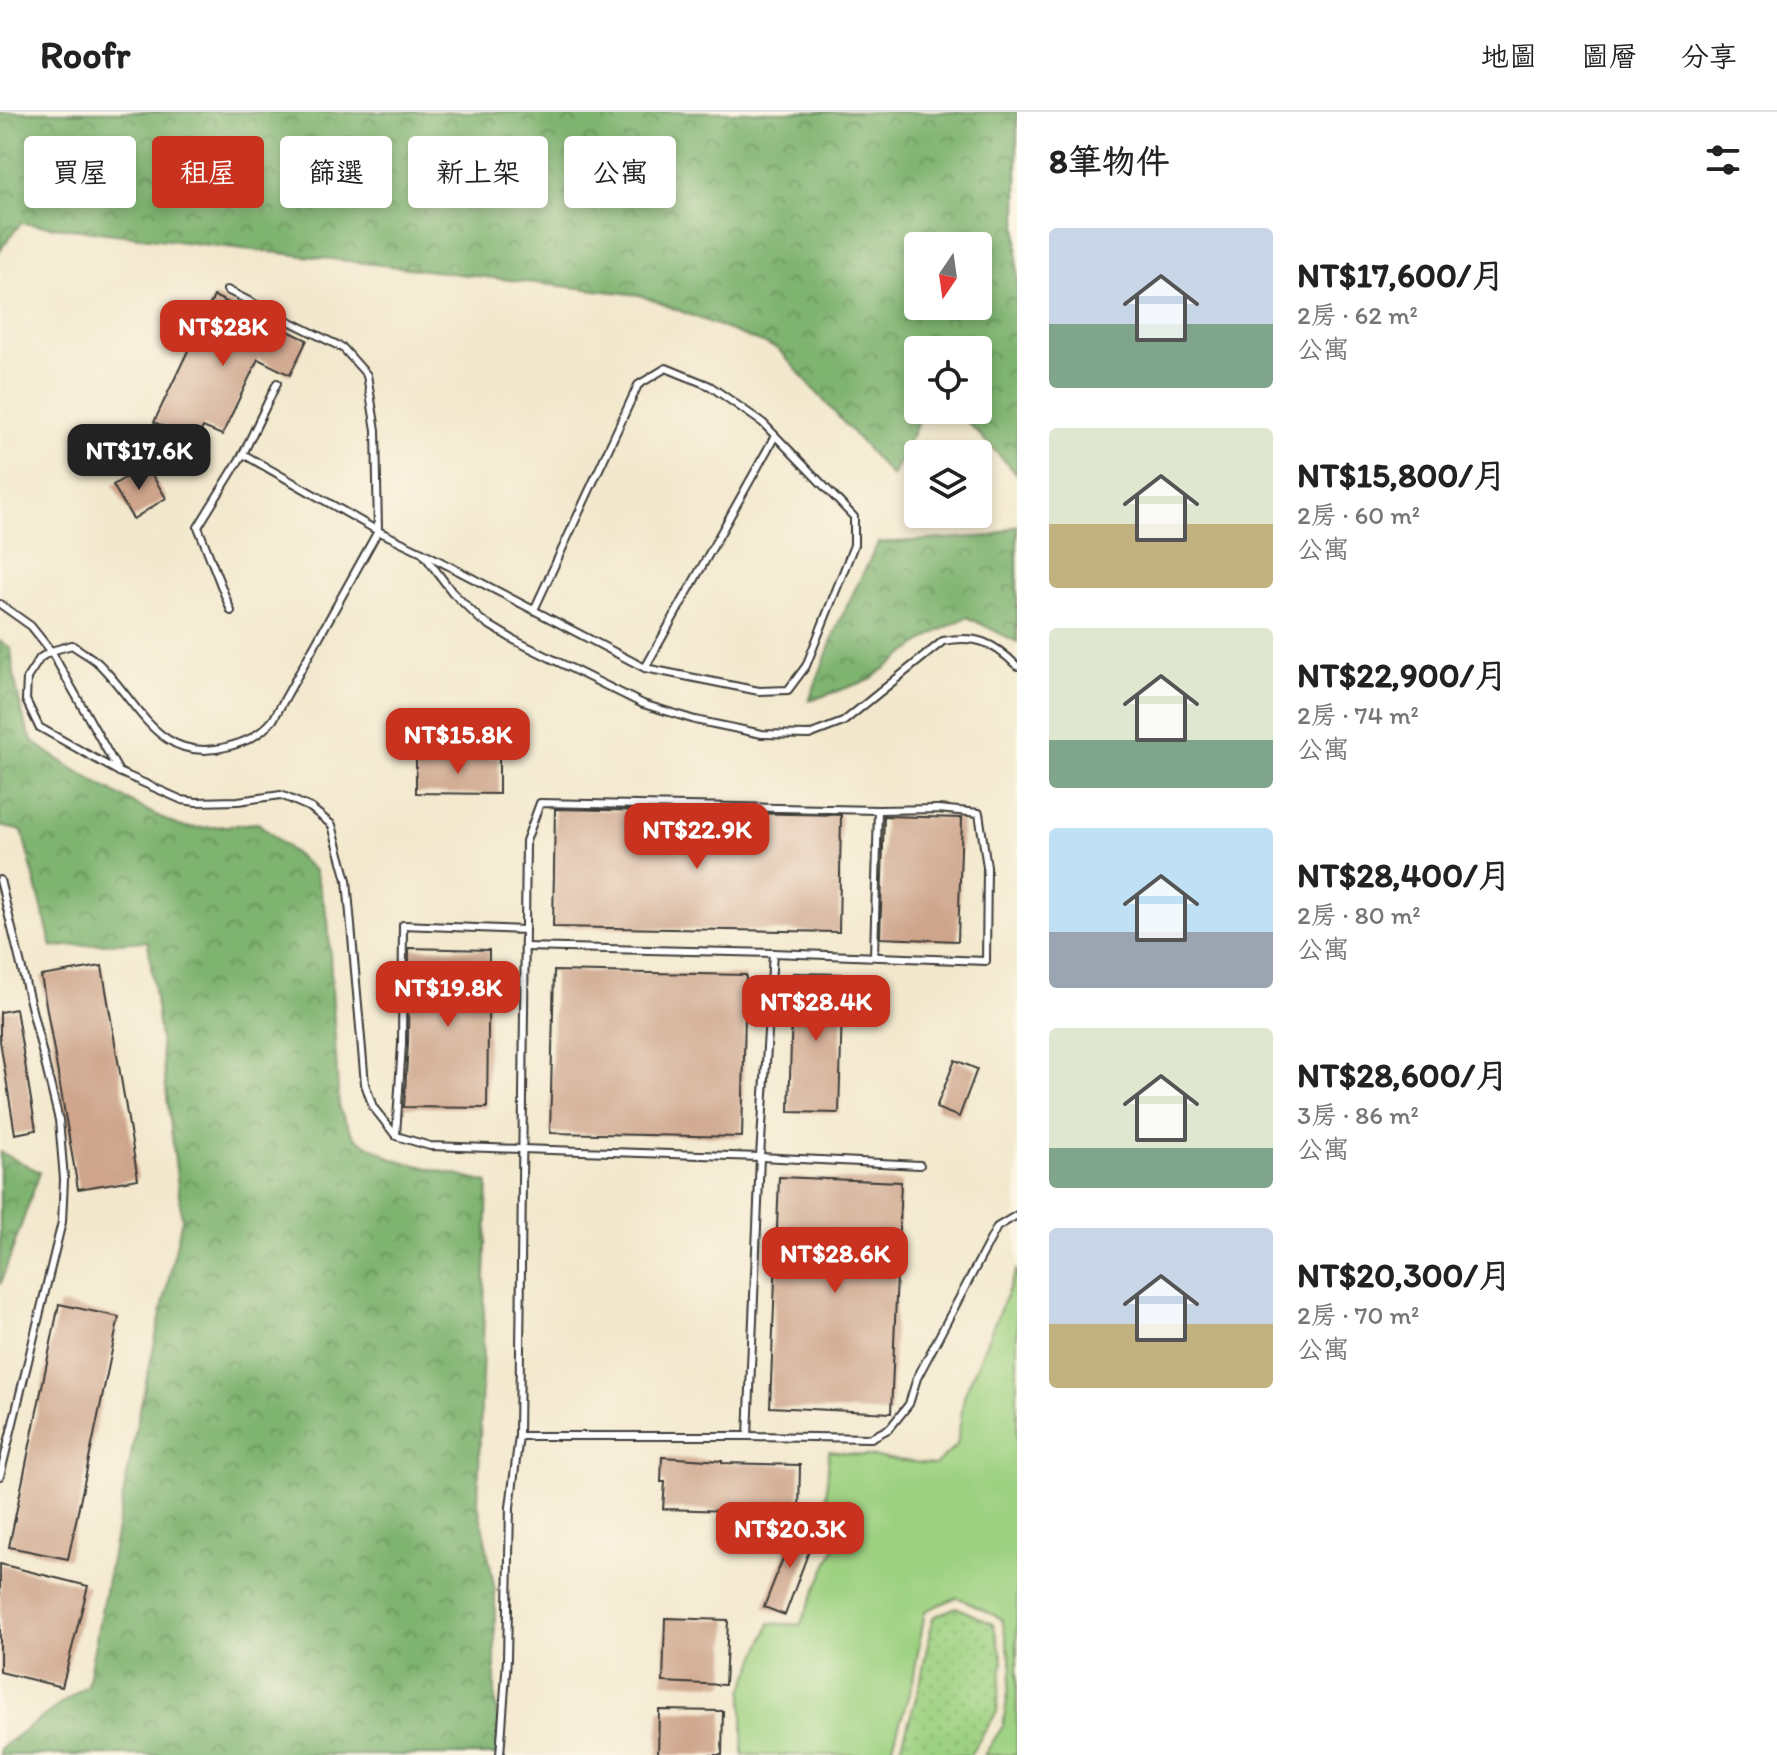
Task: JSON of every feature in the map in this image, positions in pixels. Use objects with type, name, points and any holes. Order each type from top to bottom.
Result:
[{"type":"lane","points":[[227,290],[343,348],[367,375],[376,430],[378,531],[273,720],[248,742],[212,751],[171,744],[150,725],[97,662],[72,645],[40,658],[27,678],[26,700],[39,727],[119,772],[182,800],[238,801],[281,795],[311,808],[332,825],[347,880],[365,1084],[373,1107],[396,1136],[430,1146],[920,1165]]},
{"type":"lane","points":[[243,454],[378,531],[645,668],[759,691],[788,690],[806,666],[854,545],[854,517],[763,423],[710,386],[666,368],[638,385],[534,610]]},
{"type":"lane","points":[[231,611],[198,527],[243,454],[277,383]]},
{"type":"lane","points":[[645,668],[775,436]]},
{"type":"lane","points":[[422,552],[481,620],[514,640],[643,704],[695,720],[762,734],[809,735],[843,722],[943,641],[962,637],[992,644],[1017,666]]},
{"type":"lane","points":[[0,604],[31,626],[51,651],[119,772]]},
{"type":"lane","points":[[500,1755],[507,1659],[510,1507],[519,1436],[526,841],[540,803],[938,809],[979,813],[987,867],[986,961],[525,947]]},
{"type":"lane","points":[[874,956],[878,810]]},
{"type":"lane","points":[[0,880],[59,1120],[64,1179],[62,1222],[0,1476]]},
{"type":"lane","points":[[396,1136],[402,1044],[403,925],[525,930]]},
{"type":"lane","points":[[748,1436],[760,1157],[773,953]]},
{"type":"lane","points":[[519,1436],[871,1438],[890,1428],[909,1404],[917,1378],[997,1227],[1017,1215]]},
{"type":"green space","points":[[0,112],[1017,112],[1017,474],[992,448],[992,440],[985,440],[969,424],[992,424],[992,336],[904,336],[904,424],[917,424],[910,440],[904,440],[904,452],[892,477],[778,349],[639,295],[21,223],[0,250]]},
{"type":"green space","points":[[1017,525],[1017,642],[967,617],[933,634],[869,680],[809,701],[838,624],[878,543],[993,536]]},
{"type":"green space","points":[[0,641],[11,648],[24,718],[31,738],[39,746],[104,787],[184,827],[258,823],[315,871],[328,919],[339,1109],[354,1137],[393,1159],[488,1183],[478,1503],[495,1590],[495,1692],[501,1755],[0,1755],[0,1748],[87,1685],[138,1418],[182,1219],[148,941],[52,947],[22,831],[0,826]]},
{"type":"green space","points":[[0,1152],[40,1172],[0,1285]]},
{"type":"green space","points":[[1017,1269],[1017,1755],[984,1755],[1003,1726],[1012,1667],[1002,1619],[957,1597],[925,1611],[913,1681],[890,1755],[743,1755],[743,1691],[770,1623],[800,1625],[842,1531],[825,1518],[829,1451],[935,1465],[957,1445],[964,1396]]},
{"type":"green space","points":[[956,1607],[993,1624],[1003,1659],[997,1712],[970,1755],[899,1755],[920,1684],[933,1617]]},
{"type":"building","points":[[214,296],[307,340],[290,375],[258,359],[222,435],[203,427],[196,442],[154,422]]},
{"type":"building","points":[[146,465],[166,498],[133,519],[113,485]]},
{"type":"building","points":[[416,757],[499,758],[499,794],[416,793]]},
{"type":"building","points":[[555,809],[841,815],[839,932],[553,927]]},
{"type":"building","points":[[884,816],[962,818],[958,941],[880,938]]},
{"type":"building","points":[[409,948],[489,950],[487,1108],[404,1107]]},
{"type":"building","points":[[102,966],[138,1179],[78,1189],[41,976]]},
{"type":"building","points":[[554,971],[746,975],[742,1137],[550,1133]]},
{"type":"building","points":[[793,973],[843,974],[839,1113],[789,1112]]},
{"type":"building","points":[[16,1009],[36,1130],[15,1134],[0,1041],[0,1012]]},
{"type":"building","points":[[955,1060],[977,1069],[959,1117],[936,1108]]},
{"type":"building","points":[[779,1177],[901,1182],[891,1413],[770,1407]]},
{"type":"building","points":[[59,1304],[119,1317],[68,1559],[9,1547]]},
{"type":"building","points":[[662,1457],[722,1463],[800,1465],[799,1513],[663,1509],[665,1482],[661,1482]]},
{"type":"building","points":[[796,1525],[816,1532],[785,1615],[764,1607]]},
{"type":"building","points":[[0,1564],[88,1586],[62,1687],[0,1672]]},
{"type":"building","points":[[665,1618],[728,1620],[725,1685],[663,1682]]},
{"type":"building","points":[[659,1710],[723,1711],[722,1755],[658,1755]]}]
